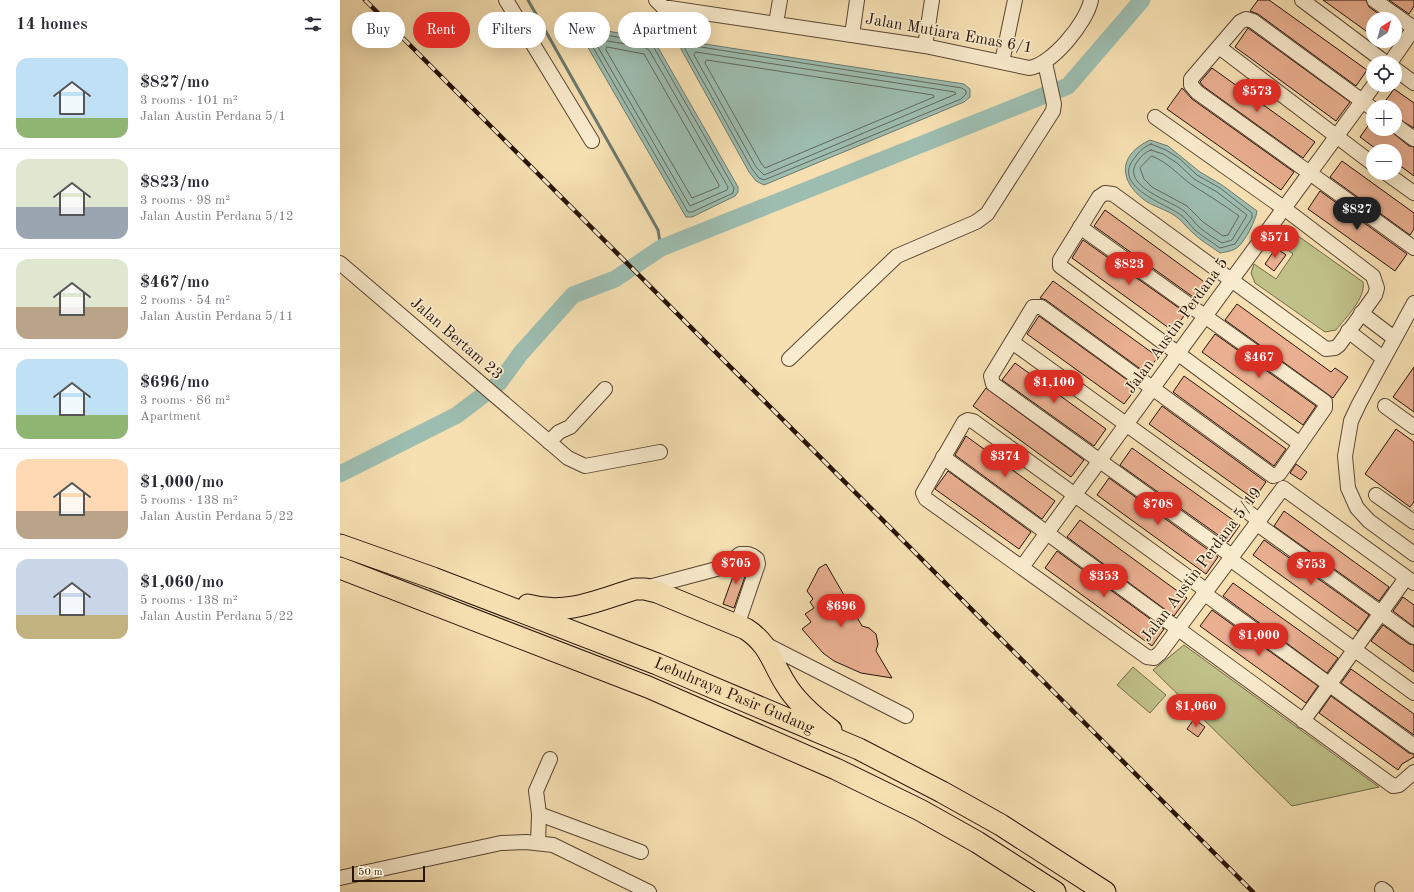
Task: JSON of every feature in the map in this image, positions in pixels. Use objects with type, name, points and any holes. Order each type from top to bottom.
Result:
[{"type":"highway","name":"Lebuhraya Pasir Gudang","points":[[340,545],[433,578],[657,664],[796,721],[859,749],[942,792],[1000,825],[1105,892]]},
{"type":"highway","name":"Lebuhraya Pasir Gudang","points":[[340,568],[648,687],[836,769],[920,810],[971,838],[1055,892]]},
{"type":"highway","points":[[433,578],[537,607],[554,610],[569,609],[635,589],[657,592],[737,626],[756,636],[763,643],[785,684],[797,699],[829,728],[859,749]]},
{"type":"street","points":[[506,0],[592,141]]},
{"type":"street","name":"Jalan Mutiara Emas 6/1","points":[[656,0],[663,7],[695,5],[776,23],[925,46],[1029,68],[1047,69],[1062,46],[1083,19],[1091,1]]},
{"type":"street","points":[[776,23],[780,0]]},
{"type":"street","points":[[852,35],[857,0]]},
{"type":"street","points":[[925,46],[932,0]]},
{"type":"street","points":[[1002,62],[1015,0]]},
{"type":"street","points":[[1302,0],[1377,56]]},
{"type":"street","points":[[1374,0],[1414,28],[1395,56]]},
{"type":"street","points":[[1366,104],[1253,21],[1246,19],[1240,22],[1191,79],[1191,85],[1197,92],[1414,248]]},
{"type":"street","points":[[1219,47],[1366,159]]},
{"type":"street","points":[[789,359],[897,256],[984,217],[1053,111],[1053,100],[1047,69]]},
{"type":"street","points":[[1402,74],[1414,83]]},
{"type":"street","name":"Jalan Austin Perdana 5","points":[[1022,567],[1178,352],[1285,209],[1336,137],[1366,107]]},
{"type":"street","points":[[1156,116],[1285,209],[1373,276],[1377,288],[1375,295],[1339,345],[1335,348],[1326,349],[1113,194],[1105,193],[1099,197],[1080,227],[1060,260],[1060,266],[1063,270],[1178,352],[1300,444]]},
{"type":"street","points":[[1402,130],[1414,139]]},
{"type":"street","points":[[1396,180],[1414,193]]},
{"type":"street","points":[[1080,227],[1325,402],[1325,408],[1279,474],[1274,476],[1041,307],[1033,306],[991,376],[993,384],[1100,461],[1414,693]]},
{"type":"street","name":"Jalan Bertam 23","points":[[340,262],[568,458],[585,466],[660,452]]},
{"type":"street","points":[[1414,303],[1359,404],[1351,421],[1346,438],[1346,472],[1353,501],[1369,521],[1414,554]]},
{"type":"street","points":[[1363,311],[1396,335]]},
{"type":"street","points":[[1350,329],[1385,355]]},
{"type":"street","points":[[1012,342],[1127,424],[1414,637]]},
{"type":"street","points":[[549,442],[559,432],[570,426],[605,389]]},
{"type":"street","points":[[1385,406],[1414,427]]},
{"type":"street","points":[[1022,567],[923,496],[923,493],[943,457],[964,422],[968,420],[973,421],[1206,592],[1329,685],[1414,746]]},
{"type":"street","points":[[943,457],[1393,786],[1399,785],[1414,772]]},
{"type":"street","name":"Jalan Austin Perdana 5/19","points":[[1022,567],[1146,657],[1154,658],[1179,630],[1282,488],[1410,581]]},
{"type":"street","points":[[1376,495],[1414,522]]},
{"type":"street","points":[[642,589],[724,567],[740,554],[748,554],[757,559],[758,564],[737,626]]},
{"type":"street","points":[[1303,721],[1381,614],[1410,581]]},
{"type":"street","points":[[763,643],[906,716]]},
{"type":"street","points":[[538,844],[539,814],[536,791],[550,759]]},
{"type":"street","points":[[539,814],[641,852]]},
{"type":"street","points":[[340,878],[501,843],[538,844],[553,845],[649,892]]},
{"type":"green space","points":[[1283,231],[1291,231],[1363,282],[1363,288],[1358,301],[1336,330],[1325,332],[1255,283],[1251,273],[1254,264],[1276,279],[1293,254],[1276,241]]},
{"type":"green space","points":[[1184,645],[1379,787],[1292,806],[1153,670]]},
{"type":"green space","points":[[1133,667],[1166,695],[1150,713],[1117,685]]},
{"type":"water","points":[[610,31],[618,33],[618,48],[658,48],[738,187],[738,192],[735,196],[692,217],[686,217],[588,48],[610,48]]},
{"type":"water","points":[[711,45],[964,84],[970,89],[970,97],[964,102],[764,185],[756,181],[749,172],[681,49],[711,48]]},
{"type":"water","points":[[1150,140],[1168,146],[1200,172],[1222,185],[1257,211],[1255,220],[1250,230],[1238,247],[1220,253],[1196,236],[1178,218],[1169,212],[1147,202],[1135,191],[1129,183],[1126,175],[1128,159],[1133,152]]},
{"type":"building","points":[[1258,0],[1269,0],[1366,69],[1366,71],[1356,86],[1258,14],[1250,11]]},
{"type":"building","points":[[1323,0],[1366,0],[1369,7],[1376,12],[1366,12],[1366,31]]},
{"type":"building","points":[[1389,0],[1414,0],[1414,6],[1409,14]]},
{"type":"building","points":[[1248,28],[1350,102],[1336,121],[1235,47]]},
{"type":"building","points":[[1212,68],[1315,142],[1303,158],[1203,86],[1200,82]]},
{"type":"building","points":[[1182,88],[1192,99],[1294,172],[1281,190],[1167,109]]},
{"type":"building","points":[[1392,92],[1398,92],[1414,103],[1414,128],[1402,121],[1402,100],[1386,100]]},
{"type":"building","points":[[1366,129],[1366,136],[1397,136],[1409,146],[1414,147],[1414,176],[1402,167],[1402,144],[1370,144],[1360,137]]},
{"type":"building","points":[[1342,161],[1366,178],[1366,180],[1368,180],[1414,213],[1414,229],[1410,235],[1330,177]]},
{"type":"building","points":[[1320,191],[1407,254],[1395,271],[1308,209]]},
{"type":"building","points":[[1105,210],[1207,284],[1196,299],[1094,226]]},
{"type":"building","points":[[1083,240],[1186,313],[1173,331],[1072,258]]},
{"type":"building","points":[[1276,248],[1286,255],[1274,271],[1265,264]]},
{"type":"building","points":[[1053,281],[1158,357],[1146,373],[1046,300],[1040,298]]},
{"type":"building","points":[[1237,304],[1331,372],[1335,368],[1348,377],[1333,398],[1225,320]]},
{"type":"building","points":[[1039,316],[1137,387],[1124,404],[1027,334]]},
{"type":"building","points":[[1215,334],[1316,406],[1303,425],[1202,352]]},
{"type":"building","points":[[1015,363],[1106,429],[1094,446],[1002,380]]},
{"type":"building","points":[[1414,367],[1414,412],[1393,397]]},
{"type":"building","points":[[1184,376],[1286,449],[1274,466],[1173,392]]},
{"type":"building","points":[[986,388],[1084,460],[1071,477],[973,406]]},
{"type":"building","points":[[1162,406],[1266,482],[1254,499],[1149,424]]},
{"type":"building","points":[[1396,429],[1414,442],[1414,502],[1410,507],[1365,474]]},
{"type":"building","points":[[966,436],[1055,501],[1042,519],[955,455]]},
{"type":"building","points":[[1132,448],[1240,525],[1228,542],[1120,465]]},
{"type":"building","points":[[1296,464],[1307,472],[1301,480],[1290,473]]},
{"type":"building","points":[[948,471],[1031,532],[1019,549],[935,489]]},
{"type":"building","points":[[1109,478],[1218,557],[1206,574],[1097,495]]},
{"type":"building","points":[[1284,511],[1389,587],[1379,601],[1274,526]]},
{"type":"building","points":[[1080,520],[1187,598],[1174,616],[1067,537]]},
{"type":"building","points":[[1264,540],[1369,615],[1358,631],[1253,555]]},
{"type":"building","points":[[1057,551],[1164,629],[1152,646],[1045,568]]},
{"type":"building","points":[[744,562],[749,565],[734,608],[723,604],[736,568]]},
{"type":"building","points":[[826,564],[862,626],[869,628],[876,634],[878,644],[876,651],[892,678],[861,673],[834,661],[823,653],[802,629],[811,622],[805,614],[814,608],[810,602],[813,599],[807,591],[819,568]]},
{"type":"building","points":[[1233,583],[1338,658],[1327,673],[1223,596]]},
{"type":"building","points":[[1403,597],[1414,605],[1414,627],[1393,611]]},
{"type":"building","points":[[1212,610],[1318,686],[1306,703],[1200,626]]},
{"type":"building","points":[[1383,625],[1409,644],[1414,645],[1414,672],[1371,641]]},
{"type":"building","points":[[1351,669],[1414,714],[1414,735],[1341,683]]},
{"type":"building","points":[[1331,696],[1409,753],[1414,754],[1414,757],[1402,764],[1398,770],[1319,713]]},
{"type":"building","points":[[1194,719],[1205,727],[1198,737],[1187,729]]},
{"type":"waterway","points":[[528,0],[658,230],[661,248]]},
{"type":"waterway","points":[[340,474],[457,415],[499,383],[521,353],[573,295],[615,279],[661,248],[1068,86],[1142,0]]},
{"type":"railway","points":[[365,0],[1253,892]]}]
